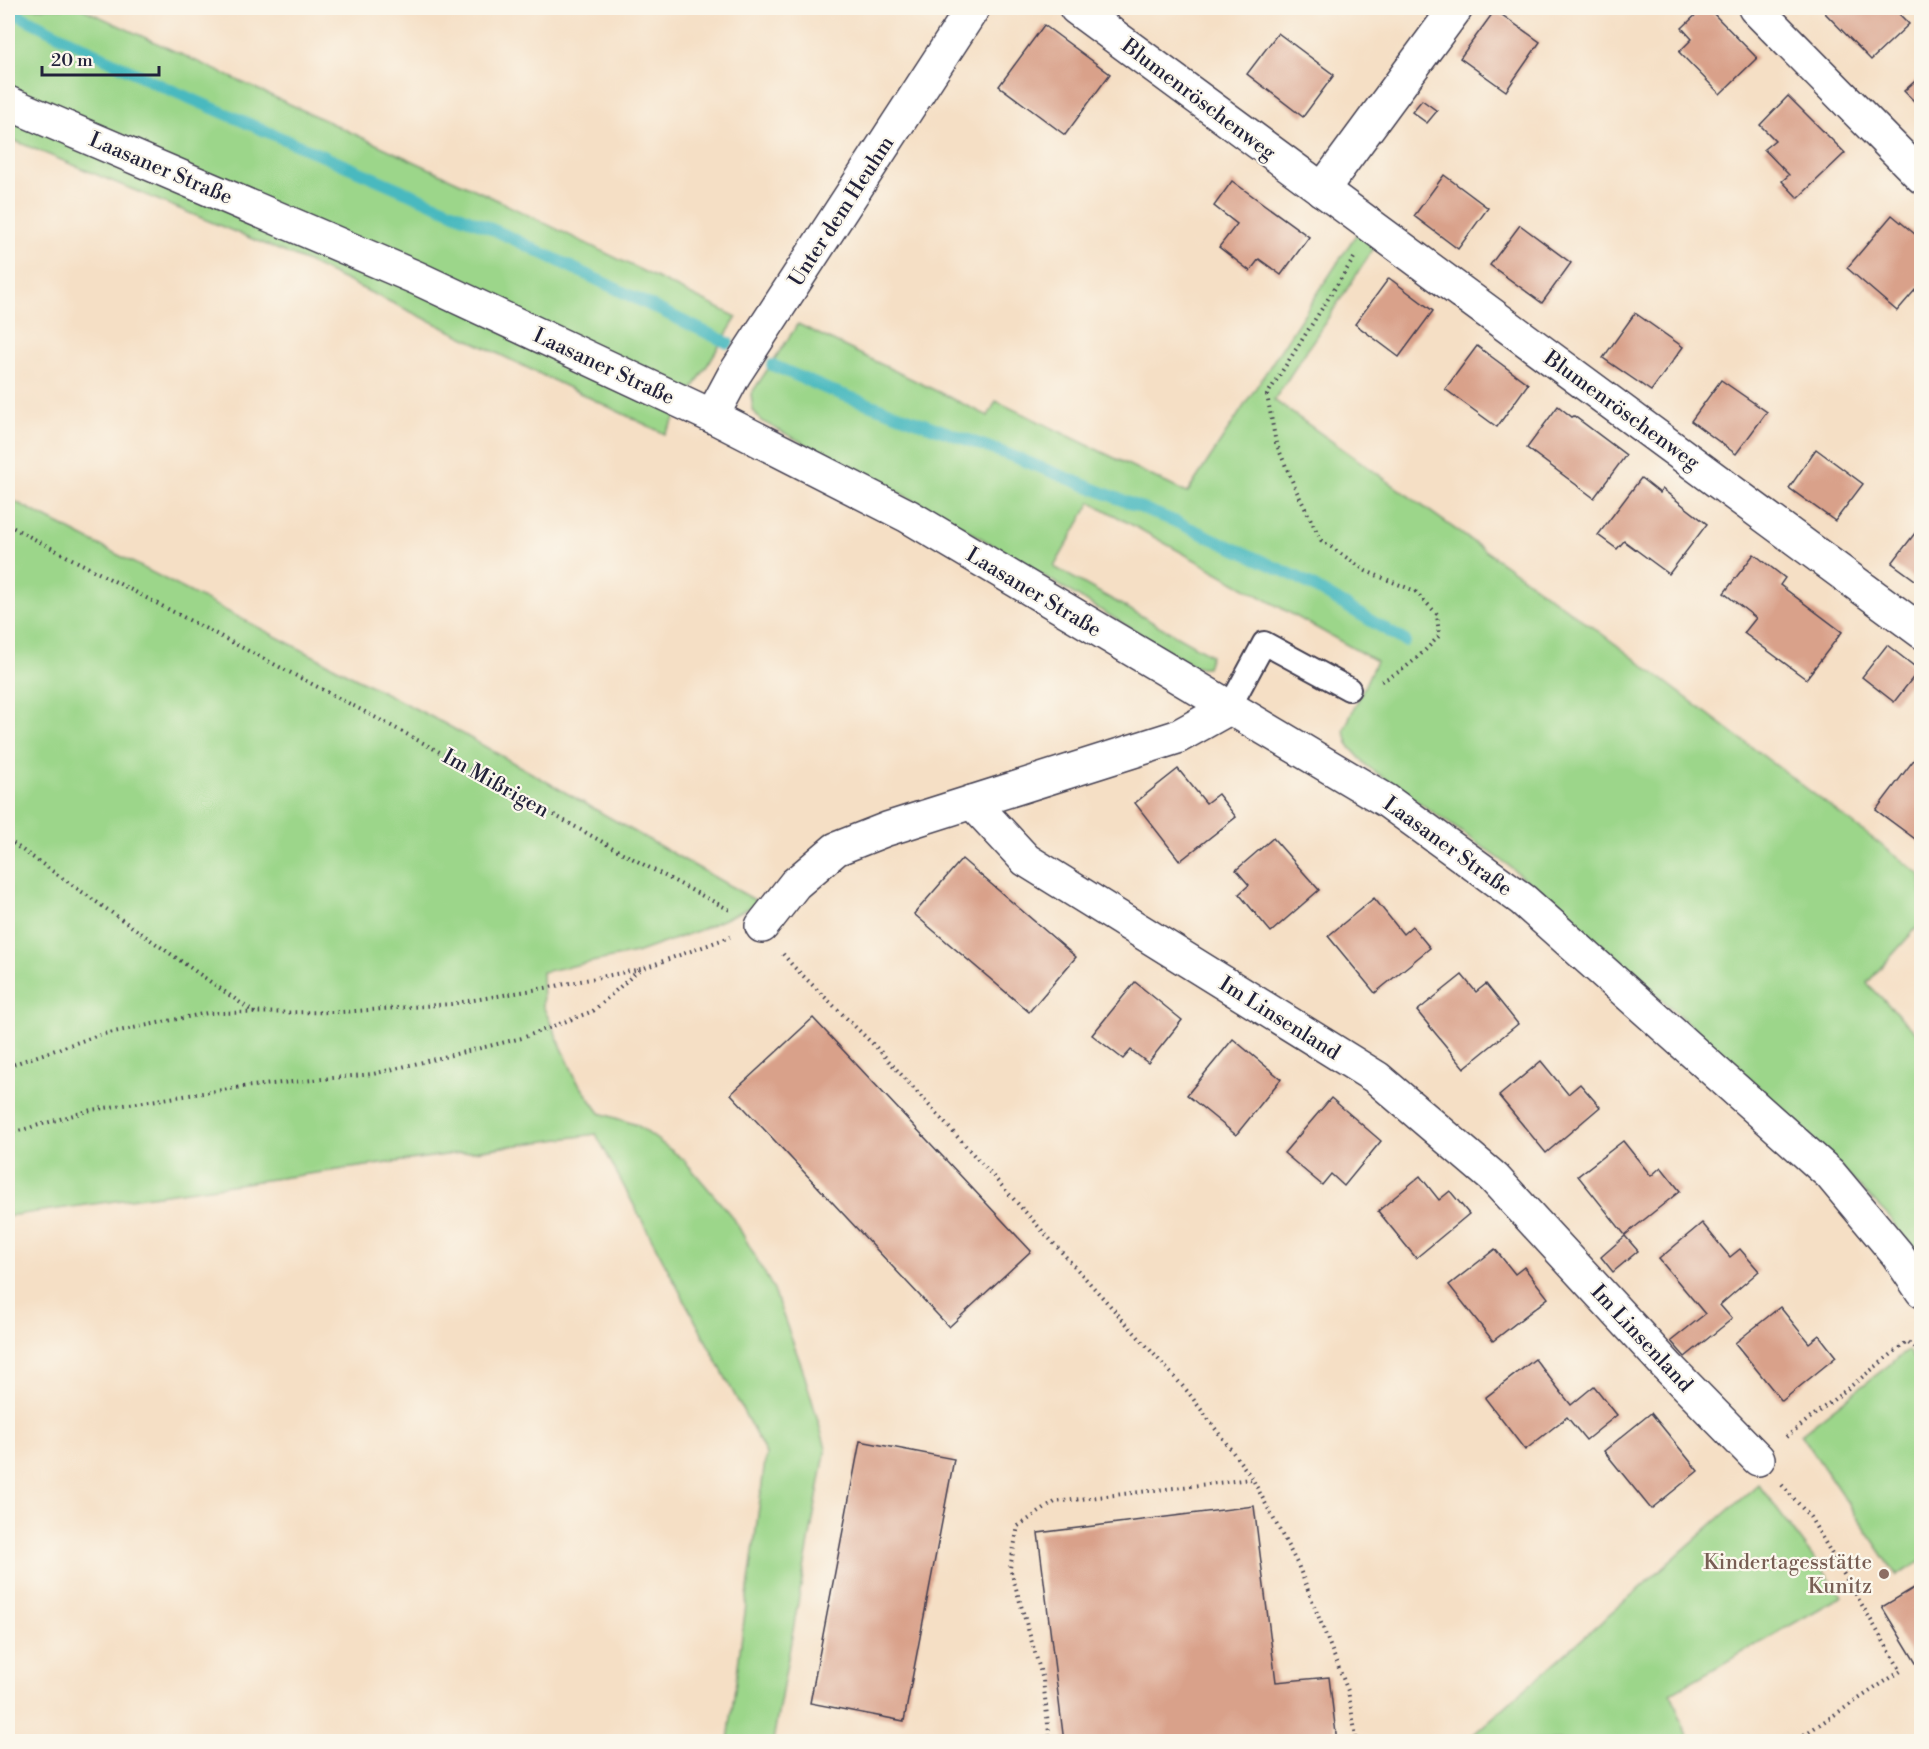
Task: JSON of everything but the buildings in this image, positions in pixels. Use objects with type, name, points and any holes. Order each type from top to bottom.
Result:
[{"type":"street","name":"Unter dem Heuhm","points":[[712,416],[735,375],[973,8]]},
{"type":"street","name":"Blumenröschenweg","points":[[1077,8],[1922,632]]},
{"type":"street","points":[[1322,189],[1456,8]]},
{"type":"street","points":[[1755,8],[1922,177]]},
{"type":"street","name":"Laasaner Straße","points":[[8,104],[417,278],[712,416],[908,516],[1387,801],[1523,900],[1830,1174],[1897,1254],[1922,1291]]},
{"type":"street","points":[[762,926],[795,884],[836,849],[887,829],[1178,737],[1229,708]]},
{"type":"street","name":"Im Linsenland","points":[[972,802],[1026,860],[1377,1078],[1494,1178],[1667,1366],[1758,1459]]},
{"type":"lane","points":[[1229,708],[1264,643],[1349,689]]},
{"type":"path","points":[[1349,689],[1377,683],[1391,677],[1416,660],[1439,636],[1437,614],[1415,591],[1366,571],[1321,540],[1276,443],[1267,395],[1374,227]]},
{"type":"path","name":"Im Mißrigen","points":[[8,525],[439,751],[653,871],[762,926]]},
{"type":"path","points":[[8,840],[255,1013]]},
{"type":"path","points":[[8,1066],[99,1035],[207,1013],[342,1012],[451,1004],[640,969],[762,926]]},
{"type":"path","points":[[793,966],[879,1050],[1188,1392],[1252,1478],[1298,1565],[1348,1691],[1357,1742]]},
{"type":"path","points":[[8,1134],[91,1110],[242,1088],[373,1074],[522,1038],[593,1011],[640,969]]},
{"type":"path","points":[[1793,1742],[1901,1671],[1810,1517],[1758,1459],[1907,1342],[1922,1354]]},
{"type":"path","points":[[1050,1742],[1043,1680],[1010,1568],[1018,1526],[1055,1502],[1252,1478]]},
{"type":"green space","points":[[8,8],[81,8],[489,196],[737,317],[665,434],[303,260],[8,138]]},
{"type":"green space","points":[[1357,233],[1376,245],[1274,400],[1602,634],[1921,875],[1921,923],[1867,983],[1921,1038],[1921,1261],[1889,1217],[1785,1111],[1650,989],[1507,864],[1367,766],[1349,746],[1344,730],[1376,661],[1091,502],[1054,567],[1211,655],[1207,667],[1195,667],[951,520],[761,421],[753,410],[751,394],[798,324],[988,416],[996,401],[1187,493]]},
{"type":"green space","points":[[8,498],[447,725],[760,903],[700,930],[636,953],[542,972],[543,1006],[577,1081],[600,1113],[637,1125],[683,1159],[734,1219],[773,1288],[803,1370],[826,1448],[773,1741],[728,1741],[766,1454],[596,1134],[8,1216]]},
{"type":"green space","points":[[1908,1350],[1921,1371],[1922,1561],[1897,1576],[1801,1434]]},
{"type":"green space","points":[[1758,1484],[1842,1596],[1671,1693],[1689,1741],[1466,1741]]},
{"type":"waterway","points":[[8,10],[157,84],[503,234],[728,343]]},
{"type":"waterway","points":[[772,365],[827,389],[1012,456],[1174,521],[1299,578],[1405,641]]},
{"type":"place","name":"Kindertagesstätte Kunitz","points":[[1884,1574]]}]
